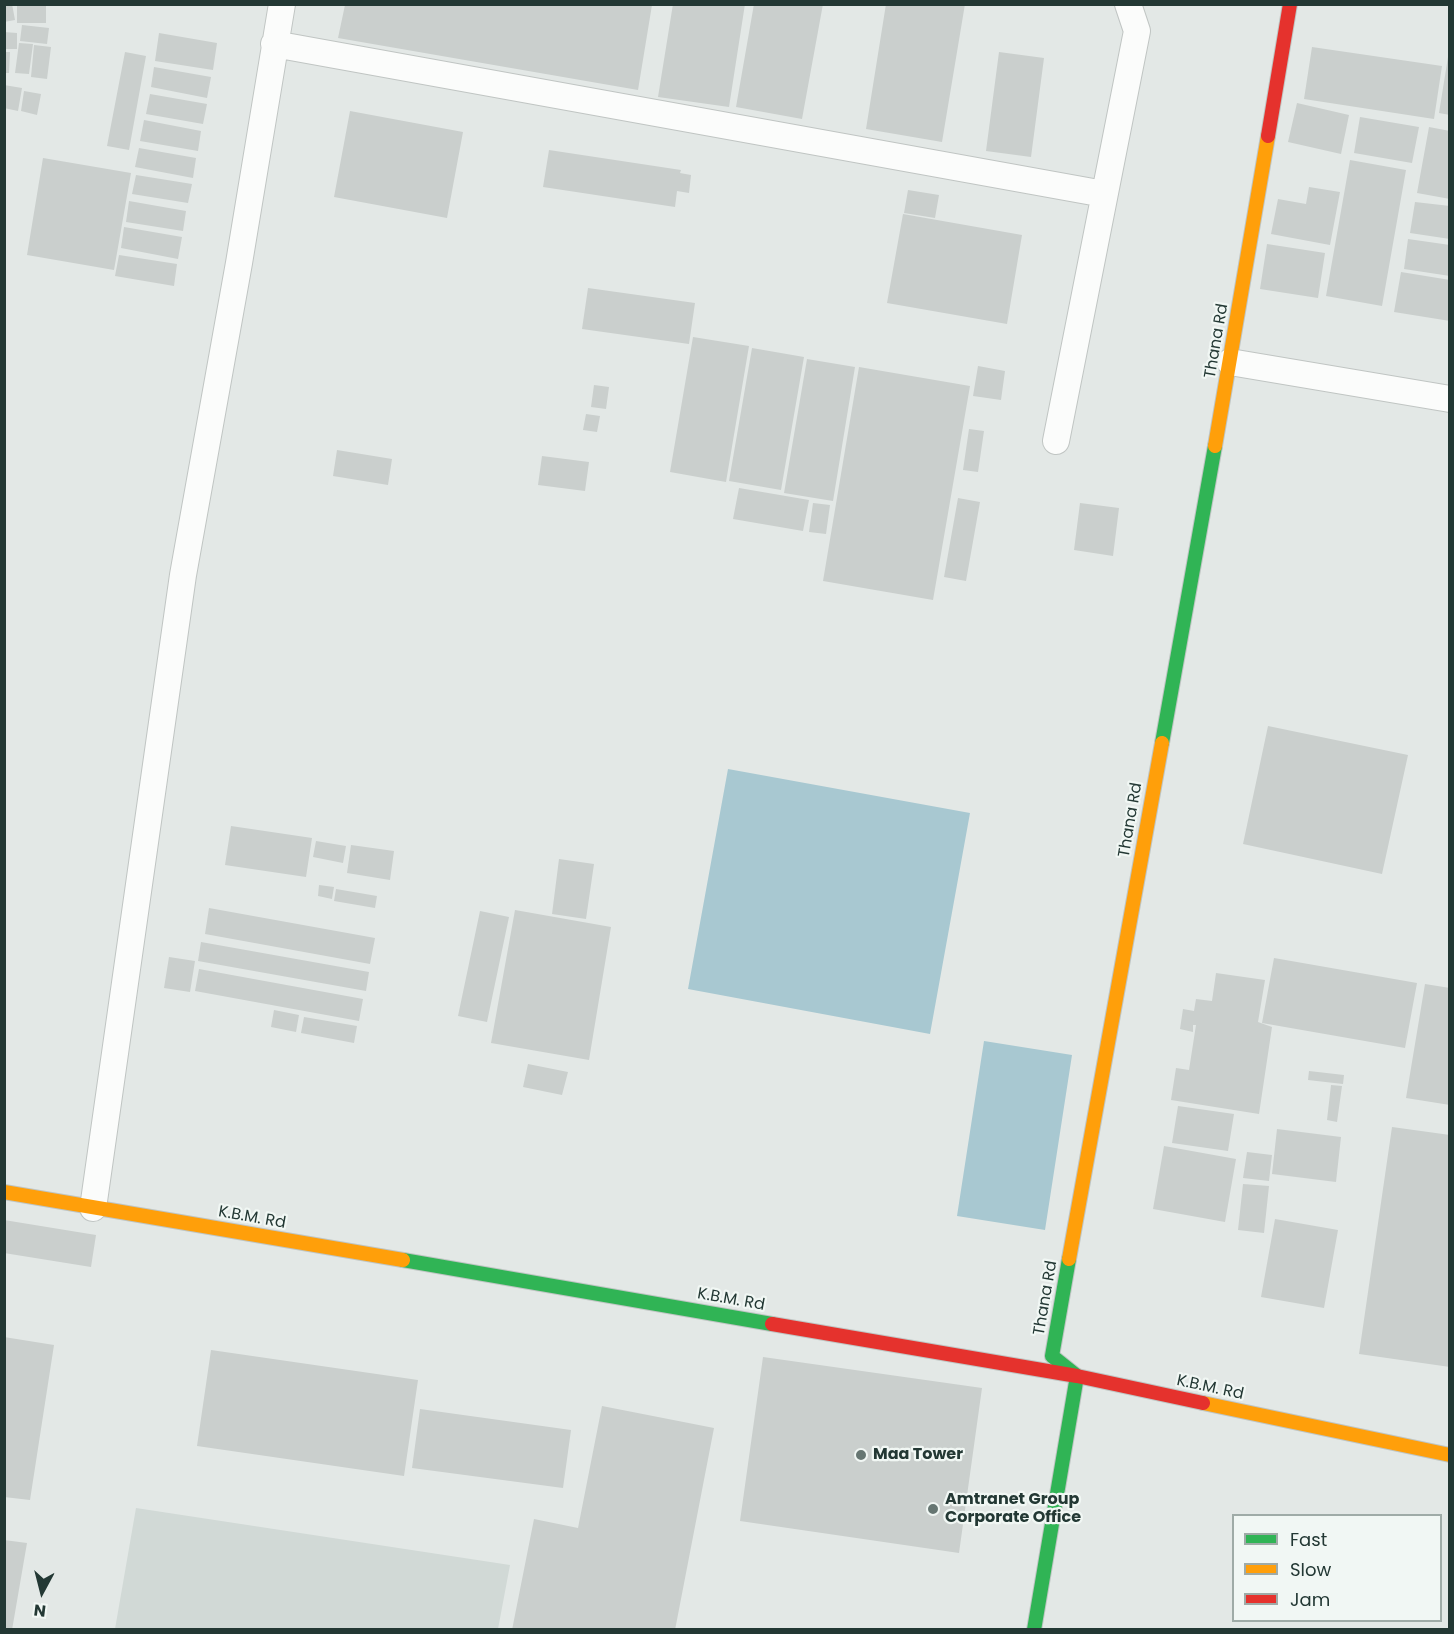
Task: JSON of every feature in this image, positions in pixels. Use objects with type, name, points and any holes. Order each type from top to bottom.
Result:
[{"type":"street","points":[[93,1208],[183,575],[239,263],[282,4]]},
{"type":"street","points":[[1056,441],[1137,32],[1128,4]]},
{"type":"street","name":"Thana Rd","points":[[1077,1377],[1052,1356],[1230,362],[1290,4]]},
{"type":"street","points":[[274,44],[1104,194]]},
{"type":"street","points":[[1230,362],[1449,399]]},
{"type":"street","name":"K.B.M. Rd","points":[[4,1192],[1077,1377],[1449,1455]]},
{"type":"street","points":[[1034,1629],[1077,1377]]},
{"type":"shaded area","points":[[136,1508],[510,1565],[498,1629],[115,1629]]},
{"type":"water","points":[[728,769],[970,813],[930,1034],[688,989]]},
{"type":"water","points":[[984,1041],[1072,1055],[1045,1230],[957,1216]]},
{"type":"building","points":[[4,4],[12,4],[15,20],[4,22]]},
{"type":"building","points":[[17,4],[46,4],[46,23],[17,23]]},
{"type":"building","points":[[673,4],[745,4],[729,107],[658,97]]},
{"type":"building","points":[[754,4],[823,4],[802,119],[736,107]]},
{"type":"building","points":[[886,4],[965,4],[942,142],[866,129]]},
{"type":"building","points":[[345,5],[652,5],[638,90],[338,38]]},
{"type":"building","points":[[22,25],[49,28],[47,44],[20,41]]},
{"type":"building","points":[[4,32],[17,33],[17,49],[4,49]]},
{"type":"building","points":[[159,33],[217,43],[213,70],[155,61]]},
{"type":"building","points":[[19,43],[33,44],[29,74],[15,73]]},
{"type":"building","points":[[34,45],[51,47],[47,79],[31,77]]},
{"type":"building","points":[[1312,47],[1442,66],[1434,119],[1304,99]]},
{"type":"building","points":[[5,52],[10,52],[9,73],[5,73]]},
{"type":"building","points":[[125,52],[146,56],[129,150],[107,146]]},
{"type":"building","points":[[999,52],[1044,58],[1031,157],[986,151]]},
{"type":"building","points":[[1448,57],[1450,57],[1450,115],[1439,113]]},
{"type":"building","points":[[154,67],[211,77],[207,98],[151,87]]},
{"type":"building","points":[[4,85],[22,88],[18,111],[4,108]]},
{"type":"building","points":[[24,91],[41,94],[37,115],[21,111]]},
{"type":"building","points":[[150,94],[207,104],[203,124],[146,114]]},
{"type":"building","points":[[1297,103],[1349,115],[1341,154],[1288,142]]},
{"type":"building","points":[[350,111],[463,132],[447,218],[334,197]]},
{"type":"building","points":[[1360,117],[1419,127],[1412,163],[1354,153]]},
{"type":"building","points":[[144,120],[201,131],[198,151],[140,141]]},
{"type":"building","points":[[1429,127],[1450,131],[1450,199],[1417,193]]},
{"type":"building","points":[[139,148],[196,158],[193,178],[135,167]]},
{"type":"building","points":[[549,150],[681,170],[680,173],[691,175],[689,193],[677,191],[675,207],[543,187]]},
{"type":"building","points":[[43,158],[131,173],[114,270],[27,255]]},
{"type":"building","points":[[1350,160],[1406,170],[1382,306],[1326,296]]},
{"type":"building","points":[[136,175],[192,184],[188,203],[132,194]]},
{"type":"building","points":[[1309,187],[1340,192],[1330,245],[1271,234],[1278,199],[1306,204]]},
{"type":"building","points":[[908,190],[939,195],[935,218],[904,213]]},
{"type":"building","points":[[129,201],[186,211],[183,231],[126,222]]},
{"type":"building","points":[[1415,202],[1450,206],[1450,239],[1410,233]]},
{"type":"building","points":[[903,214],[1022,235],[1007,324],[887,303]]},
{"type":"building","points":[[124,227],[182,237],[178,259],[121,248]]},
{"type":"building","points":[[1408,239],[1450,245],[1450,276],[1404,269]]},
{"type":"building","points":[[1267,244],[1325,253],[1318,298],[1260,289]]},
{"type":"building","points":[[119,255],[177,264],[174,286],[115,276]]},
{"type":"building","points":[[1401,272],[1450,280],[1450,321],[1394,312]]},
{"type":"building","points":[[588,288],[695,303],[689,344],[582,329]]},
{"type":"building","points":[[693,337],[749,346],[726,482],[670,472]]},
{"type":"building","points":[[752,348],[804,357],[781,490],[729,481]]},
{"type":"building","points":[[807,359],[855,367],[833,501],[784,493]]},
{"type":"building","points":[[978,366],[1005,371],[1001,400],[973,396]]},
{"type":"building","points":[[859,367],[970,386],[933,600],[823,581]]},
{"type":"building","points":[[594,385],[609,387],[606,409],[591,407]]},
{"type":"building","points":[[586,414],[600,416],[597,432],[583,430]]},
{"type":"building","points":[[969,429],[984,431],[978,472],[963,470]]},
{"type":"building","points":[[337,450],[392,459],[388,485],[333,476]]},
{"type":"building","points":[[542,456],[589,462],[585,491],[538,485]]},
{"type":"building","points":[[739,488],[809,500],[803,531],[733,519]]},
{"type":"building","points":[[958,498],[980,502],[966,581],[944,577]]},
{"type":"building","points":[[813,503],[830,505],[826,534],[809,532]]},
{"type":"building","points":[[1080,503],[1119,508],[1113,556],[1074,550]]},
{"type":"building","points":[[1268,726],[1408,755],[1382,874],[1243,844]]},
{"type":"building","points":[[231,826],[312,838],[306,877],[225,865]]},
{"type":"building","points":[[316,841],[346,846],[343,863],[313,857]]},
{"type":"building","points":[[351,845],[394,851],[390,880],[347,873]]},
{"type":"building","points":[[559,859],[594,864],[586,919],[552,914]]},
{"type":"building","points":[[319,885],[334,887],[332,899],[318,896]]},
{"type":"building","points":[[336,889],[377,896],[375,908],[334,901]]},
{"type":"building","points":[[209,908],[375,938],[370,964],[205,934]]},
{"type":"building","points":[[515,910],[611,927],[589,1060],[491,1043]]},
{"type":"building","points":[[480,911],[509,917],[487,1022],[458,1016]]},
{"type":"building","points":[[201,942],[369,972],[366,991],[198,961]]},
{"type":"building","points":[[169,957],[195,961],[190,992],[164,988]]},
{"type":"building","points":[[1274,958],[1417,983],[1405,1048],[1262,1023]]},
{"type":"building","points":[[199,969],[363,999],[359,1021],[195,991]]},
{"type":"building","points":[[1216,973],[1265,980],[1258,1022],[1272,1027],[1259,1114],[1171,1100],[1176,1068],[1189,1070],[1196,1025],[1193,1025],[1193,1032],[1180,1029],[1183,1009],[1194,1011],[1196,999],[1212,1001]]},
{"type":"building","points":[[1425,984],[1450,988],[1450,1105],[1406,1098]]},
{"type":"building","points":[[274,1010],[299,1015],[296,1032],[271,1027]]},
{"type":"building","points":[[304,1017],[357,1026],[354,1043],[301,1033]]},
{"type":"building","points":[[528,1064],[568,1072],[562,1095],[523,1087]]},
{"type":"building","points":[[1309,1071],[1344,1075],[1343,1084],[1308,1080]]},
{"type":"building","points":[[1331,1085],[1342,1086],[1337,1122],[1327,1120]]},
{"type":"building","points":[[1178,1106],[1234,1114],[1228,1151],[1172,1143]]},
{"type":"building","points":[[1392,1127],[1450,1135],[1450,1367],[1359,1354]]},
{"type":"building","points":[[1277,1129],[1341,1137],[1336,1182],[1272,1174]]},
{"type":"building","points":[[1164,1146],[1236,1159],[1225,1222],[1153,1209]]},
{"type":"building","points":[[1247,1152],[1272,1155],[1269,1181],[1243,1178]]},
{"type":"building","points":[[1243,1184],[1269,1186],[1264,1233],[1238,1230]]},
{"type":"building","points":[[1275,1219],[1338,1230],[1324,1308],[1261,1297]]},
{"type":"building","points":[[4,1220],[96,1235],[91,1267],[4,1253]]},
{"type":"building","points":[[4,1337],[54,1345],[30,1500],[4,1497]]},
{"type":"building","points":[[211,1350],[418,1380],[404,1476],[197,1446]]},
{"type":"building","name":"Maa Tower","points":[[763,1357],[982,1388],[959,1553],[740,1521]]},
{"type":"building","points":[[602,1406],[714,1428],[675,1630],[512,1630],[534,1519],[578,1528]]},
{"type":"building","points":[[420,1409],[571,1430],[563,1488],[412,1468]]},
{"type":"building","points":[[4,1540],[27,1543],[12,1630],[4,1630]]},
{"type":"traffic: fast","points":[[1162,743],[1215,446]]},
{"type":"traffic: fast","points":[[1034,1630],[1077,1376],[1052,1356],[1069,1259]]},
{"type":"traffic: fast","points":[[403,1260],[772,1324]]},
{"type":"traffic: slow","points":[[1215,446],[1268,136]]},
{"type":"traffic: slow","points":[[1069,1259],[1162,743]]},
{"type":"traffic: slow","points":[[4,1192],[403,1260]]},
{"type":"traffic: slow","points":[[1203,1403],[1450,1455]]},
{"type":"traffic: jam","points":[[1268,136],[1290,4]]},
{"type":"traffic: jam","points":[[772,1324],[1077,1376],[1203,1403]]},
{"type":"place","name":"Maa Tower","points":[[861,1455]]},
{"type":"place","name":"Amtranet Group Corporate Office","points":[[933,1509]]}]
